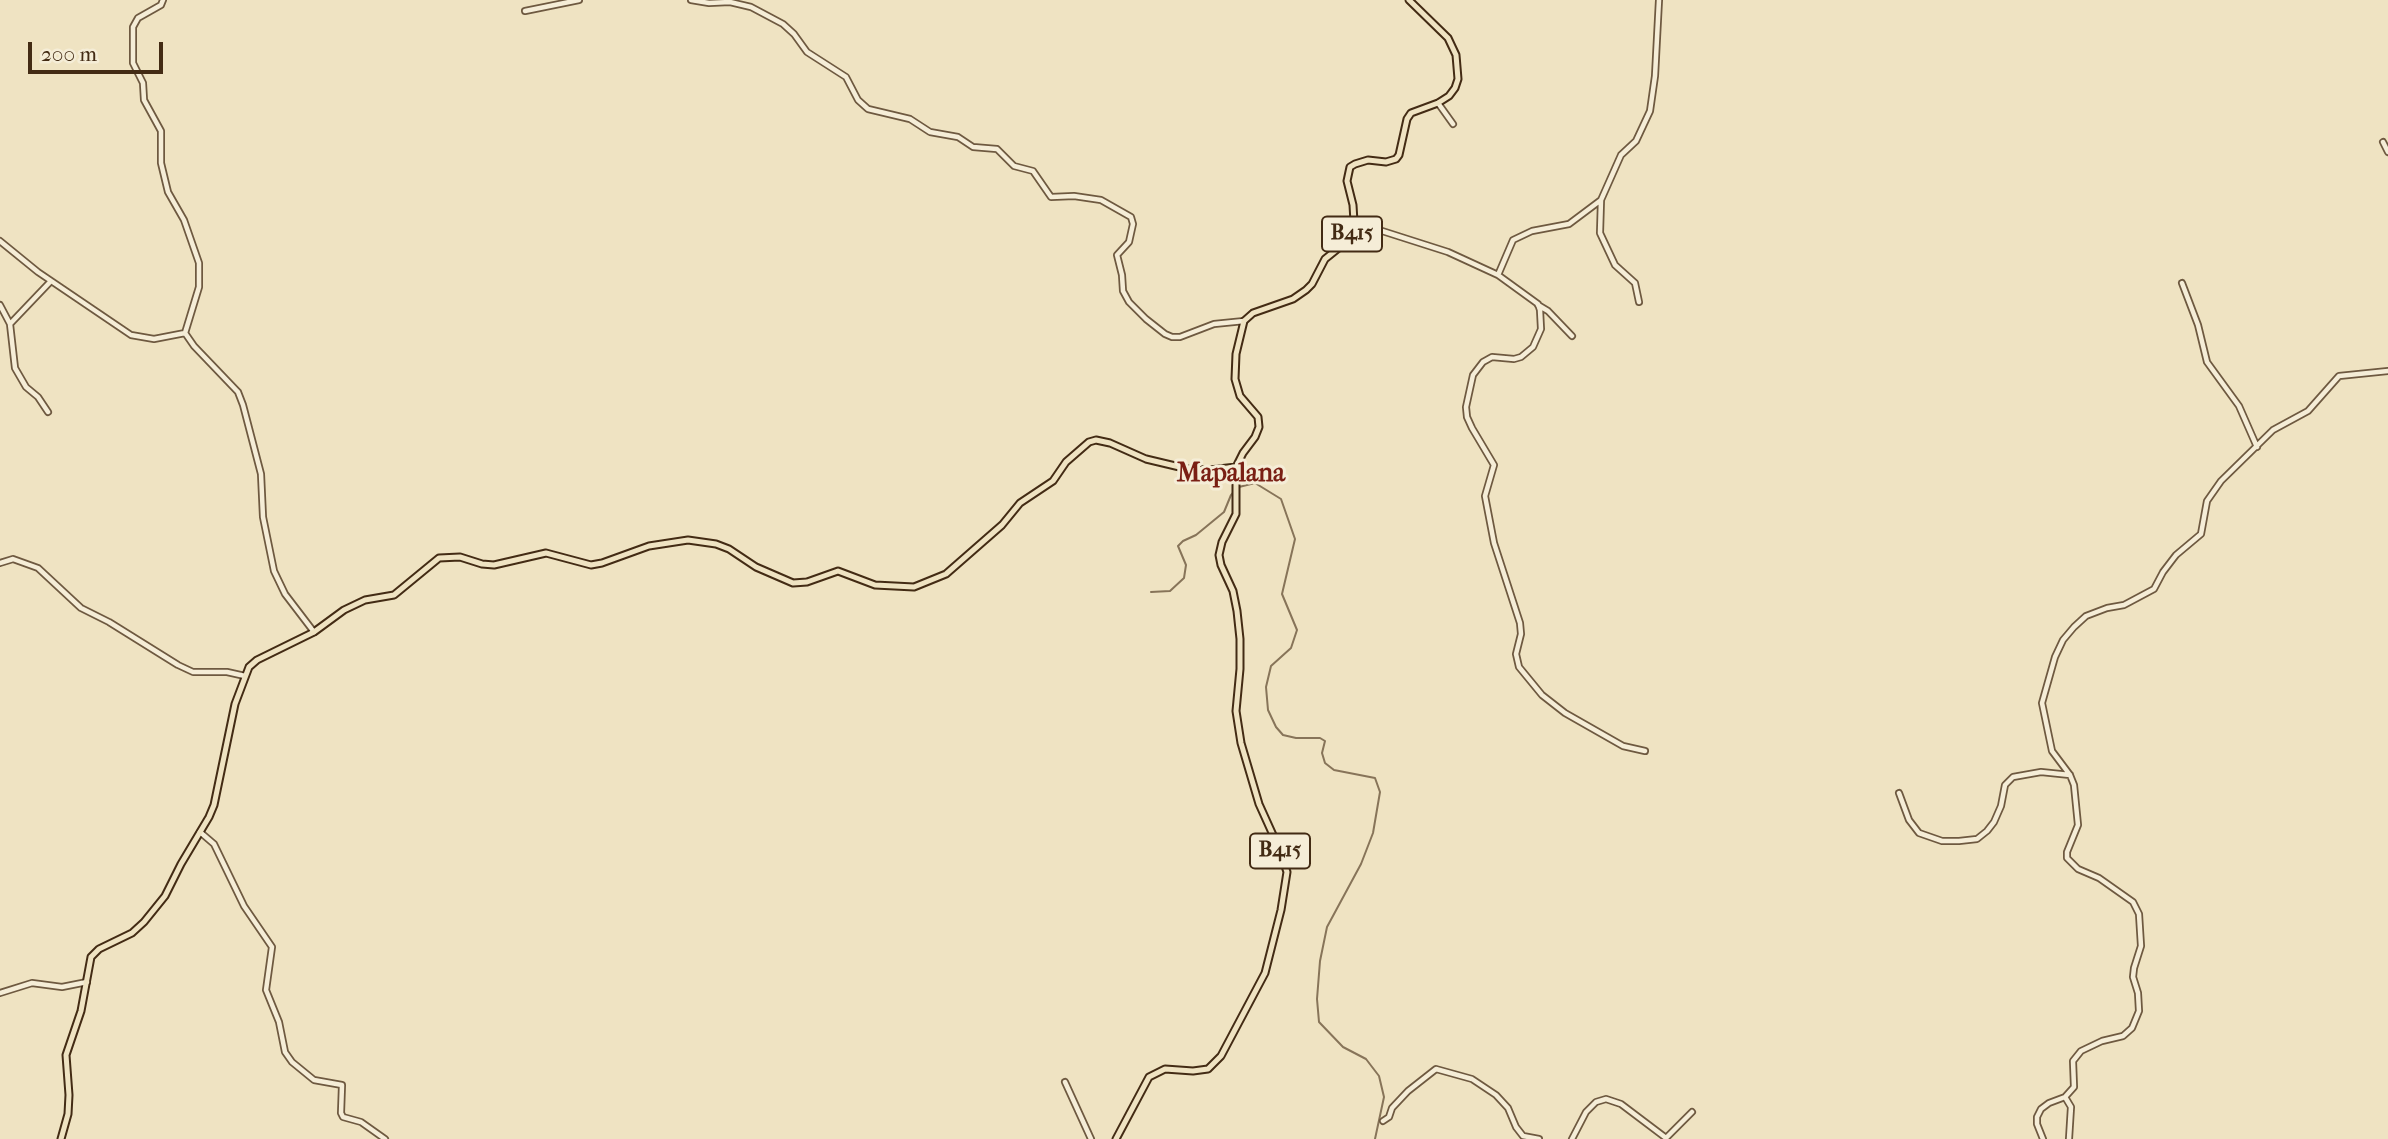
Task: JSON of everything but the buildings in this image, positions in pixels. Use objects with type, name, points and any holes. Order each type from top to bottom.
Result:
[{"type":"main road","name":"B415","points":[[1244,321],[1253,313],[1293,299],[1312,284],[1325,259],[1351,238],[1354,222],[1347,181],[1350,167],[1368,160],[1386,162],[1396,159],[1411,113],[1438,103],[1455,88],[1458,79],[1456,55],[1447,38],[1409,0]]},
{"type":"main road","points":[[61,1139],[69,1104],[66,1055],[81,1011],[91,957],[132,933],[165,896],[214,805],[235,704],[249,667],[257,660],[314,632],[354,604],[394,595],[439,558],[449,556],[494,565],[546,553],[591,565],[649,546],[688,540],[729,549],[756,567],[793,583],[807,582],[838,571],[875,585],[914,587],[946,574],[967,557],[1002,525],[1020,503],[1052,481],[1066,462],[1089,442],[1097,440],[1110,443],[1146,459],[1188,469],[1236,467],[1259,427],[1258,417],[1240,396],[1235,379],[1236,354],[1244,321]]},
{"type":"main road","name":"B415","points":[[1116,1139],[1149,1077],[1166,1069],[1208,1069],[1221,1056],[1265,973],[1287,872],[1259,804],[1241,743],[1236,711],[1240,670],[1237,611],[1219,555],[1222,542],[1236,514],[1236,467]]},
{"type":"street","points":[[163,0],[161,5],[138,18],[133,27],[133,63],[143,83],[144,100],[161,131],[161,163],[168,192],[184,220],[199,263],[199,286],[185,333]]},
{"type":"street","points":[[525,11],[579,0]]},
{"type":"street","points":[[691,0],[730,2],[751,7],[783,24],[807,52],[846,77],[858,100],[868,109],[910,119],[930,132],[958,137],[973,147],[997,149],[1014,166],[1032,171],[1051,197],[1074,196],[1101,200],[1131,217],[1133,224],[1129,242],[1117,255],[1123,291],[1129,302],[1165,334],[1180,337],[1214,324],[1244,321]]},
{"type":"street","points":[[1639,302],[1635,283],[1615,265],[1600,233],[1601,200],[1621,155],[1636,141],[1650,111],[1655,76],[1659,0]]},
{"type":"street","points":[[1438,103],[1453,124]]},
{"type":"street","points":[[2383,142],[2388,152]]},
{"type":"street","points":[[1498,275],[1513,240],[1532,231],[1569,223],[1601,200]]},
{"type":"street","points":[[1354,222],[1422,243],[1498,275],[1548,311],[1572,336]]},
{"type":"street","points":[[0,241],[51,281],[131,335],[155,339],[185,333]]},
{"type":"street","points":[[10,324],[51,281]]},
{"type":"street","points":[[2182,283],[2207,362],[2239,406],[2257,447]]},
{"type":"street","points":[[1538,304],[1541,310],[1541,329],[1533,347],[1521,357],[1492,357],[1483,362],[1473,375],[1466,407],[1472,428],[1494,465],[1485,496],[1494,543],[1520,622],[1521,634],[1516,654],[1519,667],[1542,695],[1564,713],[1623,746],[1645,751]]},
{"type":"street","points":[[0,305],[10,324],[15,368],[26,387],[38,397],[48,412]]},
{"type":"street","points":[[185,333],[238,392],[261,474],[263,517],[274,571],[285,594],[314,632]]},
{"type":"street","points":[[2043,1139],[2037,1124],[2041,1109],[2065,1097],[2074,1087],[2073,1061],[2081,1051],[2102,1041],[2123,1036],[2132,1028],[2138,1011],[2138,993],[2133,977],[2141,946],[2139,914],[2133,902],[2099,878],[2078,869],[2067,858],[2078,825],[2074,785],[2052,751],[2042,703],[2063,640],[2086,616],[2107,607],[2124,606],[2154,589],[2176,555],[2201,534],[2207,501],[2221,481],[2273,430],[2308,411],[2339,376],[2388,371]]},
{"type":"street","points":[[0,563],[13,559],[38,568],[81,608],[193,672],[227,672],[245,676]]},
{"type":"street","points":[[1899,793],[1909,820],[1919,833],[1941,841],[1959,841],[1977,839],[1987,831],[2001,806],[2006,785],[2013,777],[2041,772],[2070,775]]},
{"type":"street","points":[[200,832],[214,844],[244,906],[272,947],[266,990],[279,1022],[285,1052],[292,1062],[314,1080],[342,1085],[343,1117],[361,1122],[385,1139]]},
{"type":"street","points":[[0,993],[32,983],[62,987],[87,982]]},
{"type":"street","points":[[1382,1121],[1389,1117],[1392,1108],[1408,1091],[1436,1069],[1472,1079],[1496,1095],[1508,1108],[1523,1136],[1539,1139]]},
{"type":"street","points":[[1065,1082],[1091,1139]]},
{"type":"street","points":[[2065,1097],[2071,1107],[2069,1139]]},
{"type":"street","points":[[1572,1139],[1586,1112],[1596,1102],[1606,1099],[1621,1104],[1666,1139],[1692,1112]]},
{"type":"waterway","points":[[1239,487],[1255,483],[1281,499],[1295,539],[1282,594],[1297,630],[1291,648],[1271,666],[1266,687],[1268,710],[1283,735],[1320,738],[1325,741],[1322,753],[1325,763],[1334,770],[1375,778],[1380,792],[1373,833],[1361,864],[1327,927],[1320,961],[1317,999],[1319,1022],[1343,1047],[1366,1059],[1379,1076],[1384,1097],[1375,1139]]},
{"type":"waterway","points":[[1151,592],[1170,591],[1184,578],[1186,565],[1178,546],[1224,512],[1235,490]]},
{"type":"district","name":"Mapalana","points":[[1231,475]]}]
